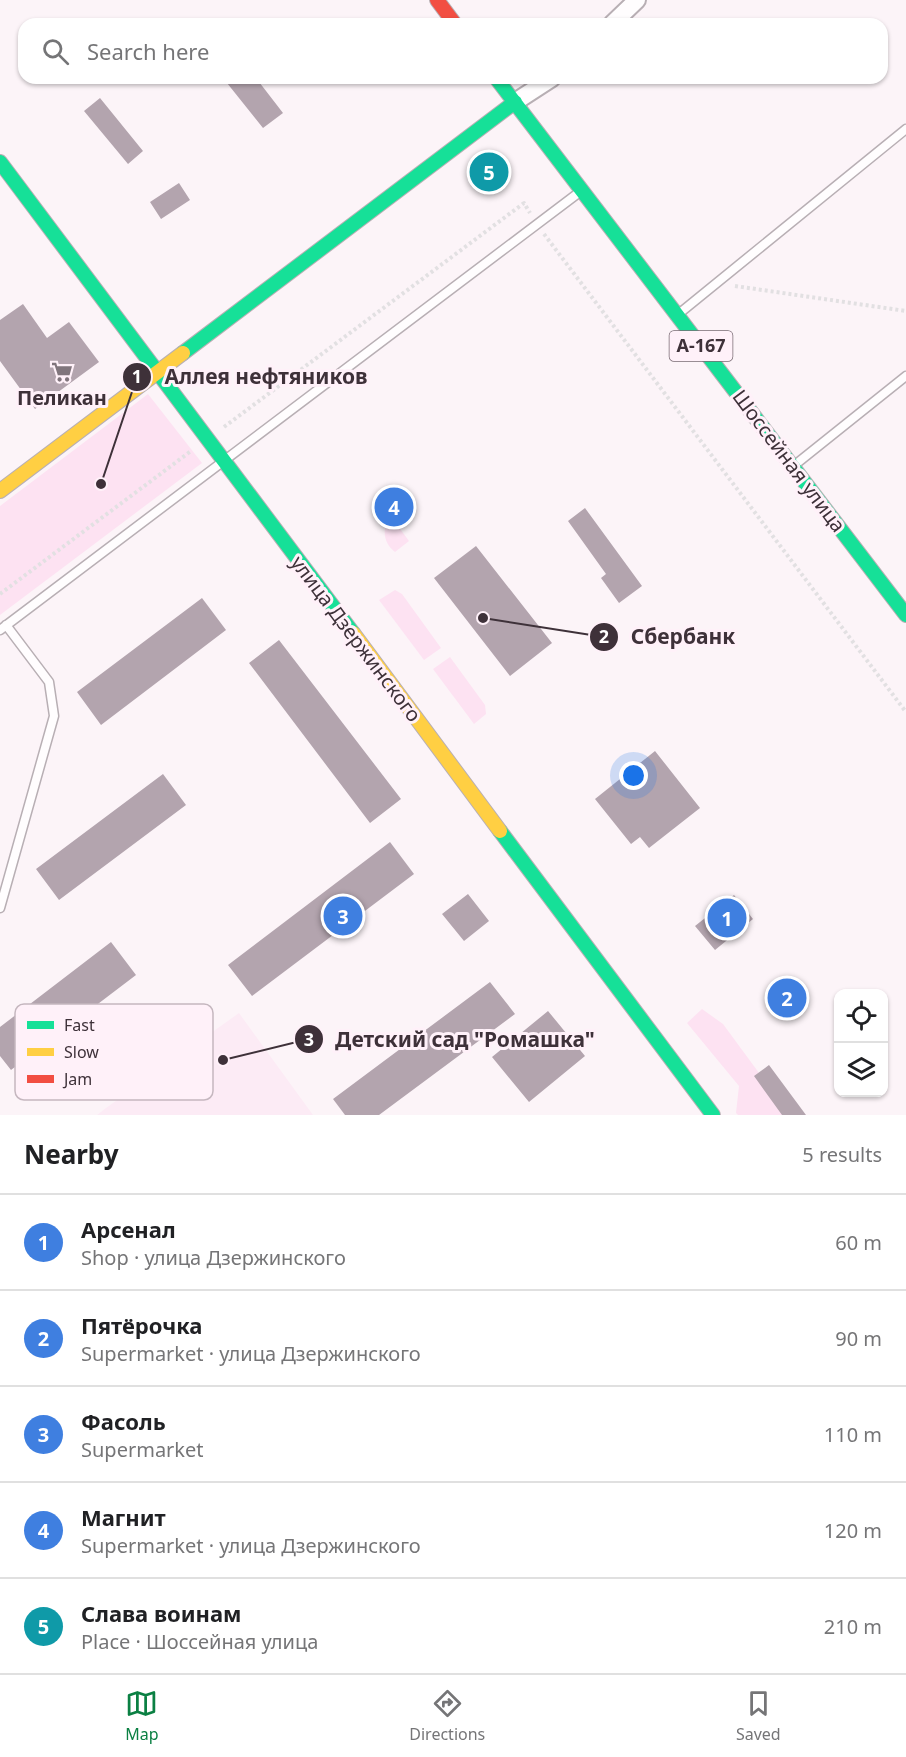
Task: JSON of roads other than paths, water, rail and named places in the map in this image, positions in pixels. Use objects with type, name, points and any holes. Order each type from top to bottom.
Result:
[{"type":"main road","points":[[437,0],[450,18]]},
{"type":"main road","name":"Шоссейная улица","points":[[501,84],[906,615]]},
{"type":"main road","points":[[0,491],[515,102]]},
{"type":"main road","name":"улица Дзержинского","points":[[0,162],[713,1115]]},
{"type":"street","points":[[618,18],[637,0]]},
{"type":"street","points":[[515,102],[543,84]]},
{"type":"lane","points":[[677,315],[720,283],[906,129]]},
{"type":"lane","points":[[0,908],[54,716],[49,682],[3,627],[582,190]]},
{"type":"lane","points":[[793,466],[906,376]]},
{"type":"place","name":"Слава воинам","points":[[489,172]]},
{"type":"place","name":"Пеликан","points":[[62,372]]},
{"type":"place","name":"Аллея нефтяников","points":[[101,484]]},
{"type":"place","name":"Магнит","points":[[394,507]]},
{"type":"place","name":"Сбербанк","points":[[483,618]]},
{"type":"place","name":"Фасоль","points":[[343,916]]},
{"type":"place","name":"Арсенал","points":[[727,918]]},
{"type":"place","name":"Пятёрочка","points":[[787,998]]},
{"type":"place","name":"Детский сад \"Ромашка\"","points":[[223,1060]]}]
